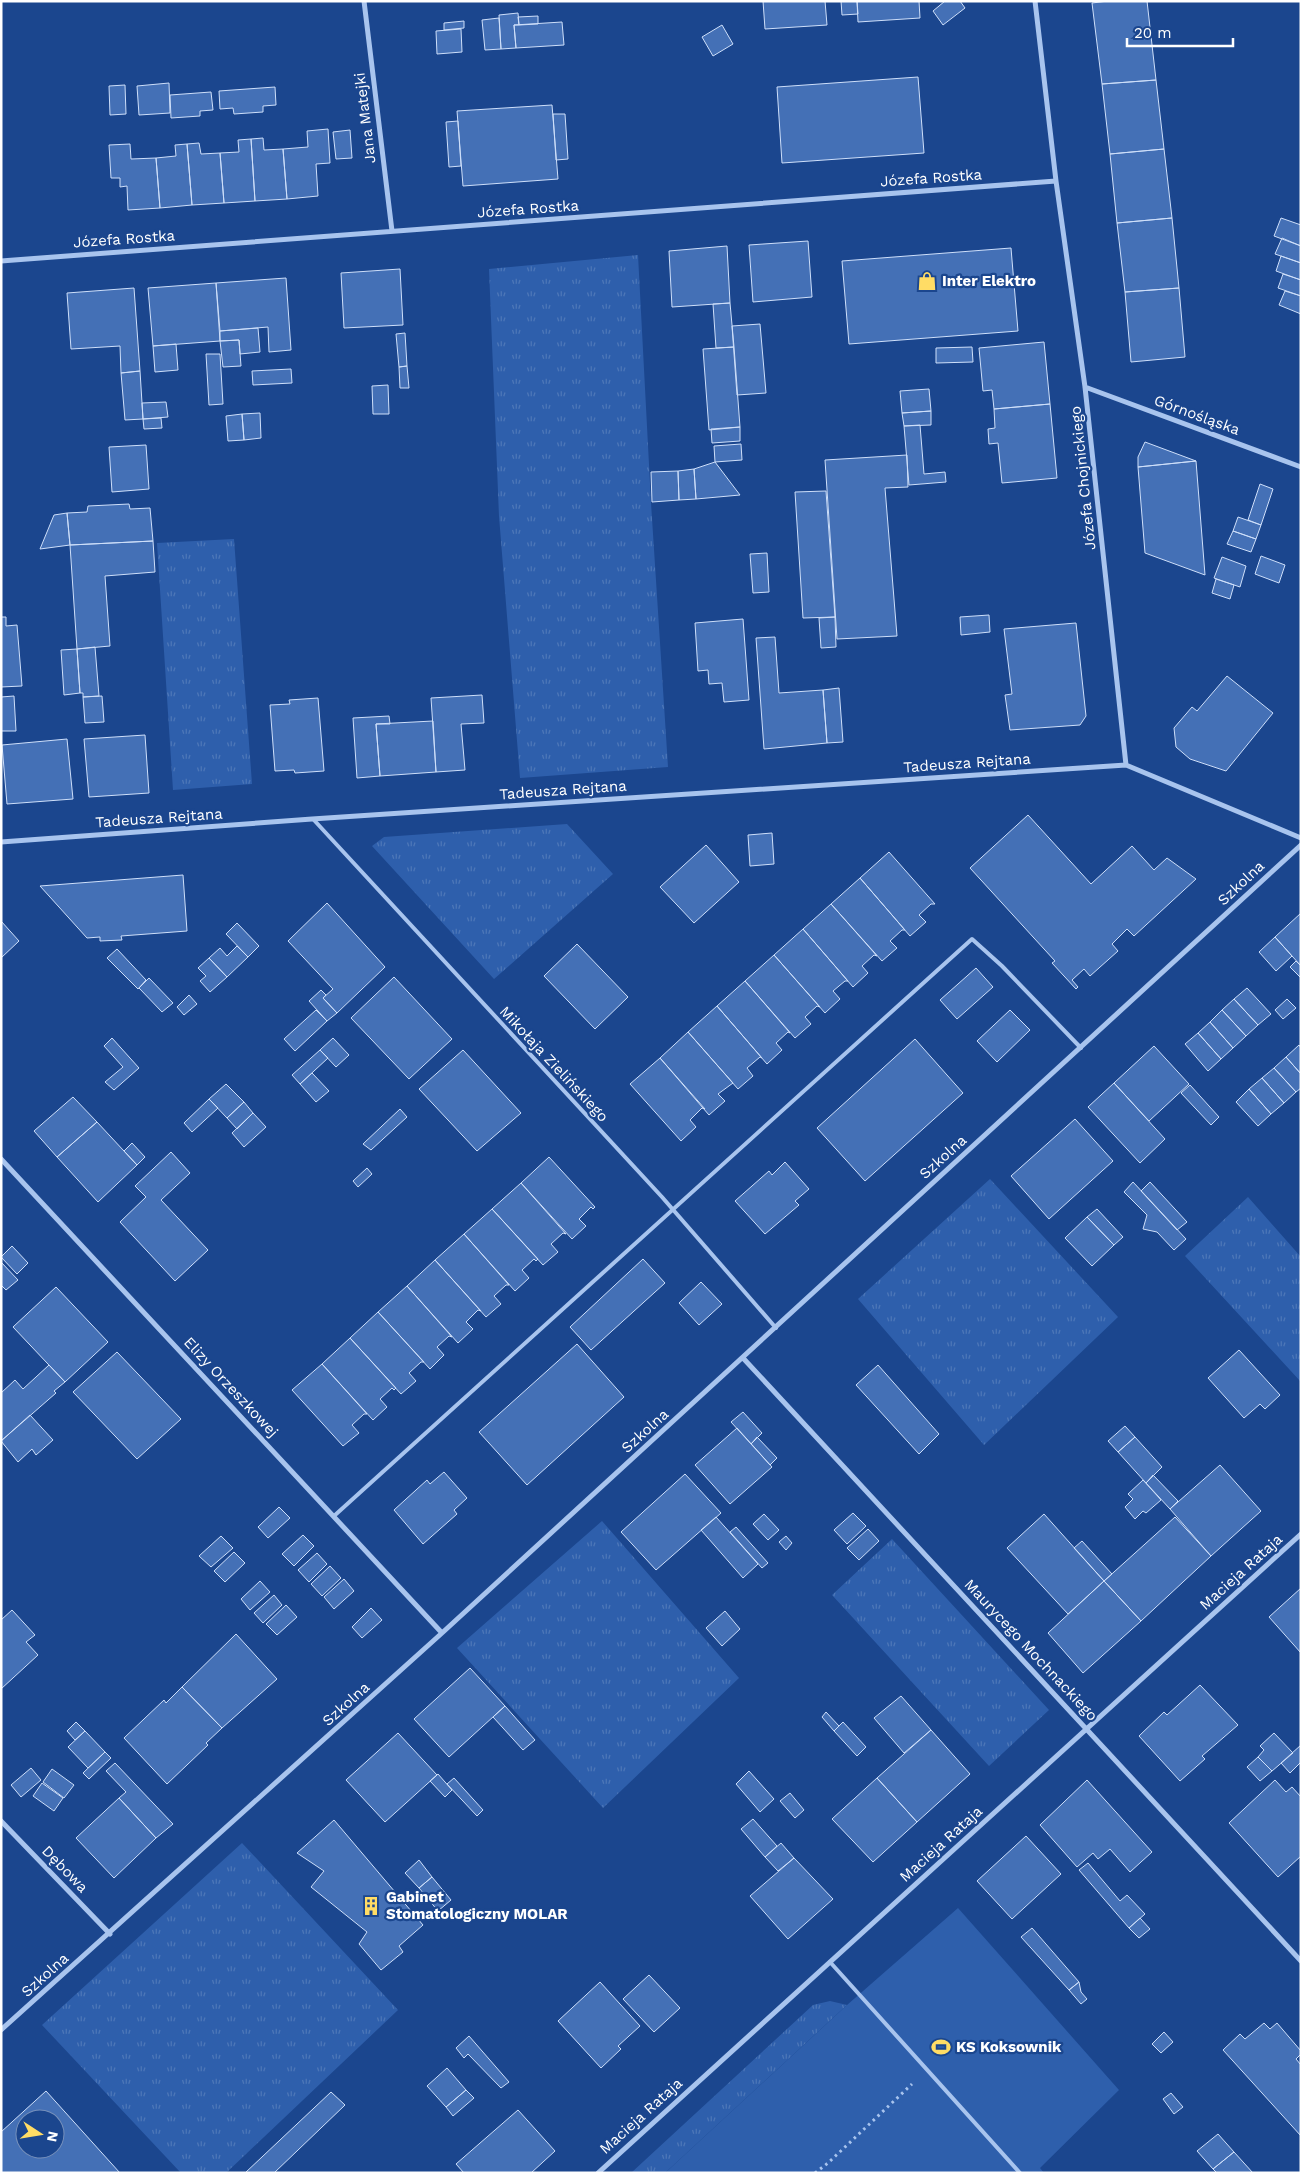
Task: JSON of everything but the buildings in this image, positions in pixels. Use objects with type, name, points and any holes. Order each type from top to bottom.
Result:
[{"type":"street","name":"Jana Matejki","points":[[364,1],[392,232]]},
{"type":"street","name":"Józefa Chojnickiego","points":[[1035,1],[1056,181],[1085,388],[1126,765]]},
{"type":"street","name":"Józefa Rostka","points":[[1,261],[1056,181]]},
{"type":"street","name":"Górnośląska","points":[[1085,388],[1301,467]]},
{"type":"street","name":"Tadeusza Rejtana","points":[[1,842],[312,819],[1126,765]]},
{"type":"street","points":[[1126,765],[1301,838]]},
{"type":"street","name":"Szkolna","points":[[1,2030],[110,1934],[442,1633],[1301,845]]},
{"type":"street","name":"Elizy Orzeszkowej","points":[[1,1159],[442,1633]]},
{"type":"street","name":"Maurycego Mochnackiego","points":[[743,1358],[1301,1961]]},
{"type":"street","name":"Macieja Rataja","points":[[598,2173],[1301,1534]]},
{"type":"street","name":"Dębowa","points":[[1,1821],[110,1934]]},
{"type":"lane","name":"Mikołaja Zielińskiego","points":[[312,819],[672,1209],[776,1328]]},
{"type":"lane","points":[[334,1516],[972,939],[1002,966],[1081,1048]]},
{"type":"lane","points":[[830,1962],[1020,2173]]},
{"type":"path","points":[[814,2173],[828,2163],[927,2070]]},
{"type":"green space","points":[[638,255],[651,503],[668,767],[520,778],[499,516],[489,269]]},
{"type":"green space","points":[[234,539],[252,784],[173,790],[157,543]]},
{"type":"green space","points":[[567,824],[613,874],[494,979],[372,846],[384,837]]},
{"type":"green space","points":[[990,1179],[1118,1317],[984,1445],[858,1299]]},
{"type":"green space","points":[[1248,1197],[1301,1257],[1301,1382],[1185,1256]]},
{"type":"green space","points":[[602,1521],[739,1678],[603,1808],[457,1648]]},
{"type":"green space","points":[[892,1539],[1049,1710],[989,1766],[832,1595]]},
{"type":"green space","points":[[242,1843],[398,2010],[226,2173],[181,2173],[42,2025]]},
{"type":"green space","name":"KS Koksownik","points":[[958,1908],[1119,2090],[1040,2168],[1044,2173],[665,2173],[847,2005]]},
{"type":"green space","points":[[830,2001],[847,2005],[665,2173],[631,2173],[813,2005]]},
{"type":"place","name":"Inter Elektro","points":[[927,281]]},
{"type":"place","name":"Gabinet Stomatologiczny MOLAR","points":[[371,1906]]},
{"type":"place","name":"KS Koksownik","points":[[941,2047]]}]
